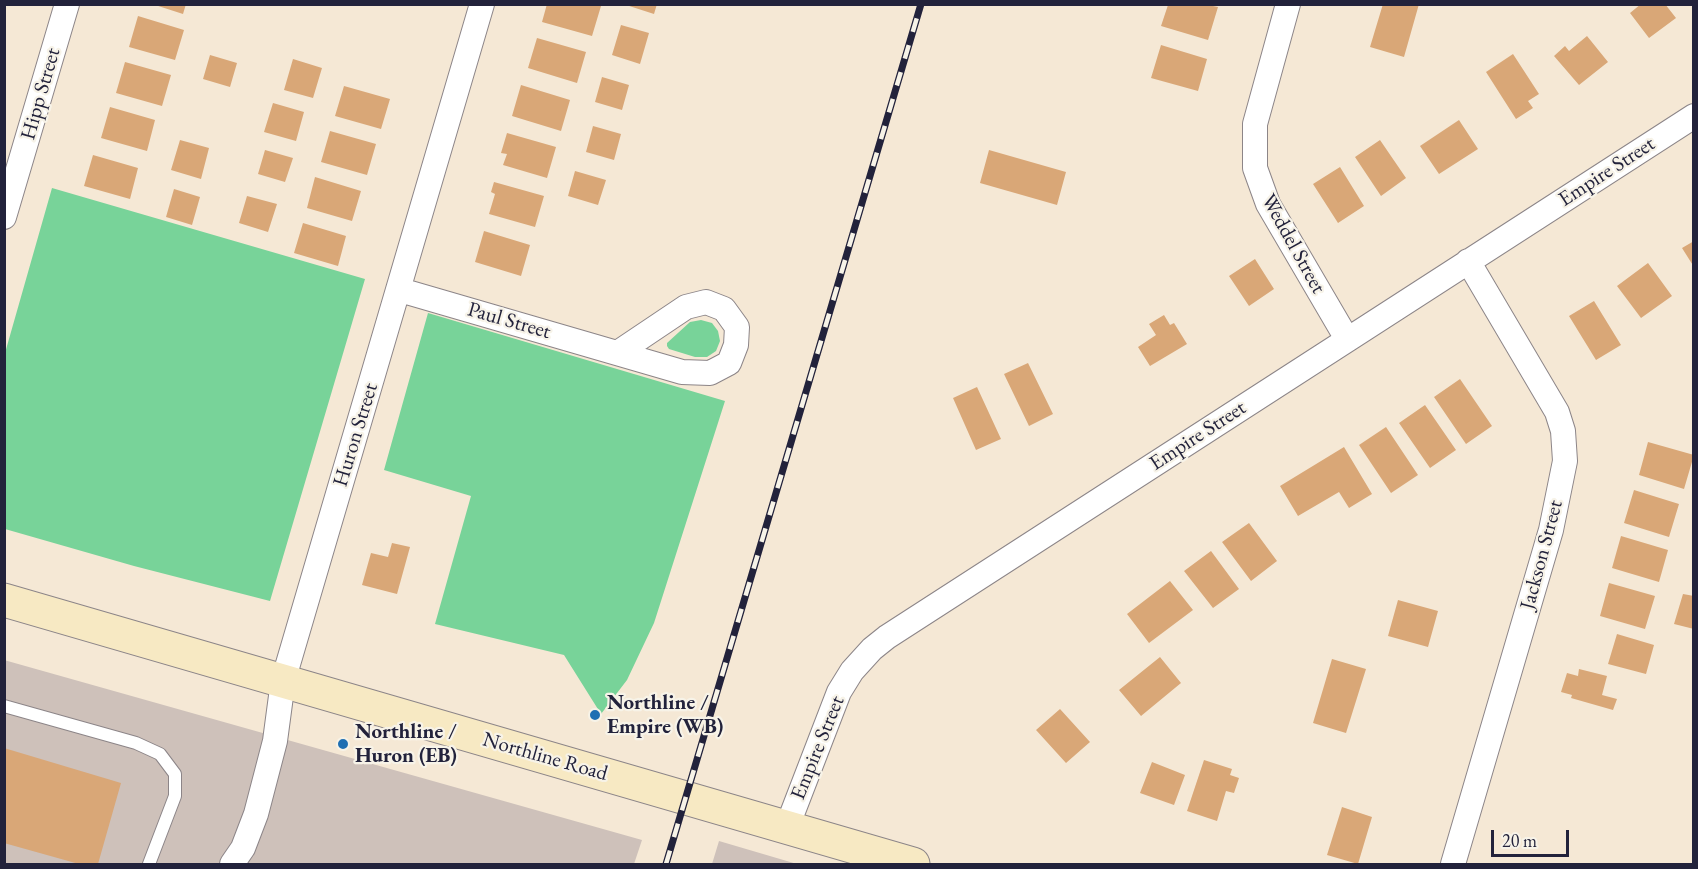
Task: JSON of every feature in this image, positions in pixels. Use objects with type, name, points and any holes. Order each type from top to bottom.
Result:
[{"type":"main road","name":"Northline Road","points":[[4,600],[913,864]]},
{"type":"street","name":"Hipp Street","points":[[4,217],[67,4]]},
{"type":"street","name":"Huron Street","points":[[232,864],[243,848],[256,813],[275,741],[283,681],[400,290],[482,4]]},
{"type":"street","name":"Weddel Street","points":[[1288,4],[1255,124],[1256,168],[1268,204],[1347,339]]},
{"type":"street","name":"Empire Street","points":[[786,827],[839,692],[852,671],[872,649],[887,637],[1694,116]]},
{"type":"street","name":"Jackson Street","points":[[1453,864],[1551,530],[1565,461],[1563,431],[1557,412],[1468,261]]},
{"type":"street","name":"Paul Street","points":[[400,290],[619,352]]},
{"type":"lane","points":[[4,706],[136,743],[160,754],[175,774],[175,796],[149,864]]},
{"type":"shaded area","points":[[4,660],[642,840],[634,864],[5,864]]},
{"type":"shaded area","points":[[719,841],[797,864],[712,864]]},
{"type":"green space","points":[[52,188],[365,279],[270,601],[134,566],[5,529],[5,353]]},
{"type":"green space","points":[[428,313],[725,401],[654,623],[627,680],[601,714],[564,655],[435,624],[471,496],[384,470]]},
{"type":"green space","points":[[701,320],[712,323],[718,331],[720,341],[716,351],[707,357],[695,357],[669,349],[667,343],[690,322]]},
{"type":"building","points":[[152,4],[186,4],[183,14]]},
{"type":"building","points":[[547,4],[601,6],[592,36],[542,22]]},
{"type":"building","points":[[623,4],[657,4],[654,14]]},
{"type":"building","points":[[1383,4],[1419,4],[1404,57],[1370,47]]},
{"type":"building","points":[[1641,4],[1665,4],[1676,18],[1649,38],[1630,13]]},
{"type":"building","points":[[1168,5],[1218,7],[1208,40],[1161,26]]},
{"type":"building","points":[[138,16],[184,30],[175,60],[129,47]]},
{"type":"building","points":[[621,25],[649,33],[640,64],[612,55]]},
{"type":"building","points":[[1587,36],[1608,62],[1579,85],[1554,56],[1565,46],[1569,51]]},
{"type":"building","points":[[537,38],[586,52],[577,83],[528,68]]},
{"type":"building","points":[[1161,45],[1207,59],[1198,91],[1151,78]]},
{"type":"building","points":[[1513,54],[1539,94],[1528,101],[1533,108],[1516,119],[1486,72]]},
{"type":"building","points":[[210,55],[237,63],[230,87],[203,79]]},
{"type":"building","points":[[293,59],[322,68],[313,98],[284,90]]},
{"type":"building","points":[[125,62],[171,75],[162,106],[116,93]]},
{"type":"building","points":[[602,77],[629,85],[622,110],[595,102]]},
{"type":"building","points":[[521,85],[570,100],[561,131],[512,116]]},
{"type":"building","points":[[344,86],[390,99],[381,129],[335,116]]},
{"type":"building","points":[[273,103],[304,112],[296,141],[264,132]]},
{"type":"building","points":[[110,107],[155,120],[147,151],[101,138]]},
{"type":"building","points":[[1459,120],[1478,149],[1439,174],[1420,146]]},
{"type":"building","points":[[593,126],[621,134],[614,160],[586,152]]},
{"type":"building","points":[[330,131],[376,144],[367,175],[321,162]]},
{"type":"building","points":[[507,133],[556,147],[547,178],[503,165],[507,154],[501,153]]},
{"type":"building","points":[[180,140],[209,148],[201,179],[171,170]]},
{"type":"building","points":[[1380,140],[1406,178],[1381,196],[1355,157]]},
{"type":"building","points":[[265,150],[293,158],[285,182],[258,174]]},
{"type":"building","points":[[989,150],[1066,172],[1057,205],[980,183]]},
{"type":"building","points":[[93,155],[138,168],[130,199],[84,186]]},
{"type":"building","points":[[1340,167],[1364,206],[1338,223],[1313,184]]},
{"type":"building","points":[[575,171],[606,180],[598,205],[568,196]]},
{"type":"building","points":[[315,177],[361,191],[352,221],[307,208]]},
{"type":"building","points":[[494,182],[544,196],[535,227],[489,214],[495,194],[491,192]]},
{"type":"building","points":[[174,189],[200,197],[192,225],[166,217]]},
{"type":"building","points":[[247,196],[277,204],[268,232],[239,223]]},
{"type":"building","points":[[303,223],[346,236],[338,266],[294,253]]},
{"type":"building","points":[[484,231],[530,245],[521,276],[475,262]]},
{"type":"building","points":[[1694,241],[1694,267],[1682,248]]},
{"type":"building","points":[[1255,259],[1274,289],[1249,306],[1229,276]]},
{"type":"building","points":[[1648,263],[1672,296],[1641,318],[1617,286]]},
{"type":"building","points":[[1594,301],[1621,345],[1596,360],[1569,316]]},
{"type":"building","points":[[1164,315],[1170,325],[1174,323],[1187,344],[1150,366],[1138,347],[1156,335],[1149,324]]},
{"type":"building","points":[[1028,363],[1053,414],[1029,426],[1004,374]]},
{"type":"building","points":[[1460,379],[1492,426],[1466,444],[1434,397]]},
{"type":"building","points":[[977,387],[1001,439],[976,450],[953,398]]},
{"type":"building","points":[[1425,405],[1456,450],[1430,468],[1399,423]]},
{"type":"building","points":[[1386,427],[1418,475],[1391,493],[1359,445]]},
{"type":"building","points":[[1648,442],[1694,455],[1684,489],[1639,475]]},
{"type":"building","points":[[1344,447],[1372,494],[1349,508],[1339,492],[1298,516],[1280,486]]},
{"type":"building","points":[[1634,490],[1679,504],[1669,537],[1624,523]]},
{"type":"building","points":[[1249,523],[1277,561],[1251,581],[1222,542]]},
{"type":"building","points":[[1621,536],[1668,550],[1659,582],[1612,568]]},
{"type":"building","points":[[392,543],[410,547],[397,594],[362,585],[371,553],[388,557]]},
{"type":"building","points":[[1211,551],[1239,589],[1213,608],[1184,571]]},
{"type":"building","points":[[1170,581],[1193,610],[1149,643],[1127,614]]},
{"type":"building","points":[[1609,583],[1655,596],[1645,629],[1600,616]]},
{"type":"building","points":[[1683,594],[1694,596],[1694,629],[1674,624]]},
{"type":"building","points":[[1398,600],[1438,611],[1428,647],[1388,636]]},
{"type":"building","points":[[1617,634],[1654,645],[1646,674],[1608,664]]},
{"type":"building","points":[[1160,657],[1181,683],[1141,716],[1119,690]]},
{"type":"building","points":[[1332,659],[1366,669],[1346,733],[1313,723]]},
{"type":"building","points":[[1579,669],[1607,676],[1602,695],[1617,699],[1613,710],[1571,698],[1572,695],[1561,692],[1567,673],[1578,676]]},
{"type":"building","points":[[1060,709],[1090,742],[1066,763],[1036,730]]},
{"type":"building","points":[[4,748],[121,783],[98,864],[79,864],[4,843]]},
{"type":"building","points":[[1204,760],[1232,769],[1230,775],[1239,778],[1234,793],[1226,791],[1217,821],[1187,811]]},
{"type":"building","points":[[1152,762],[1185,775],[1174,805],[1140,793]]},
{"type":"building","points":[[1342,807],[1372,817],[1358,864],[1327,855]]},
{"type":"railway","points":[[666,864],[921,4]]},
{"type":"place","name":"Northline / Empire (WB)","points":[[595,715]]},
{"type":"place","name":"Northline / Huron (EB)","points":[[343,744]]}]
